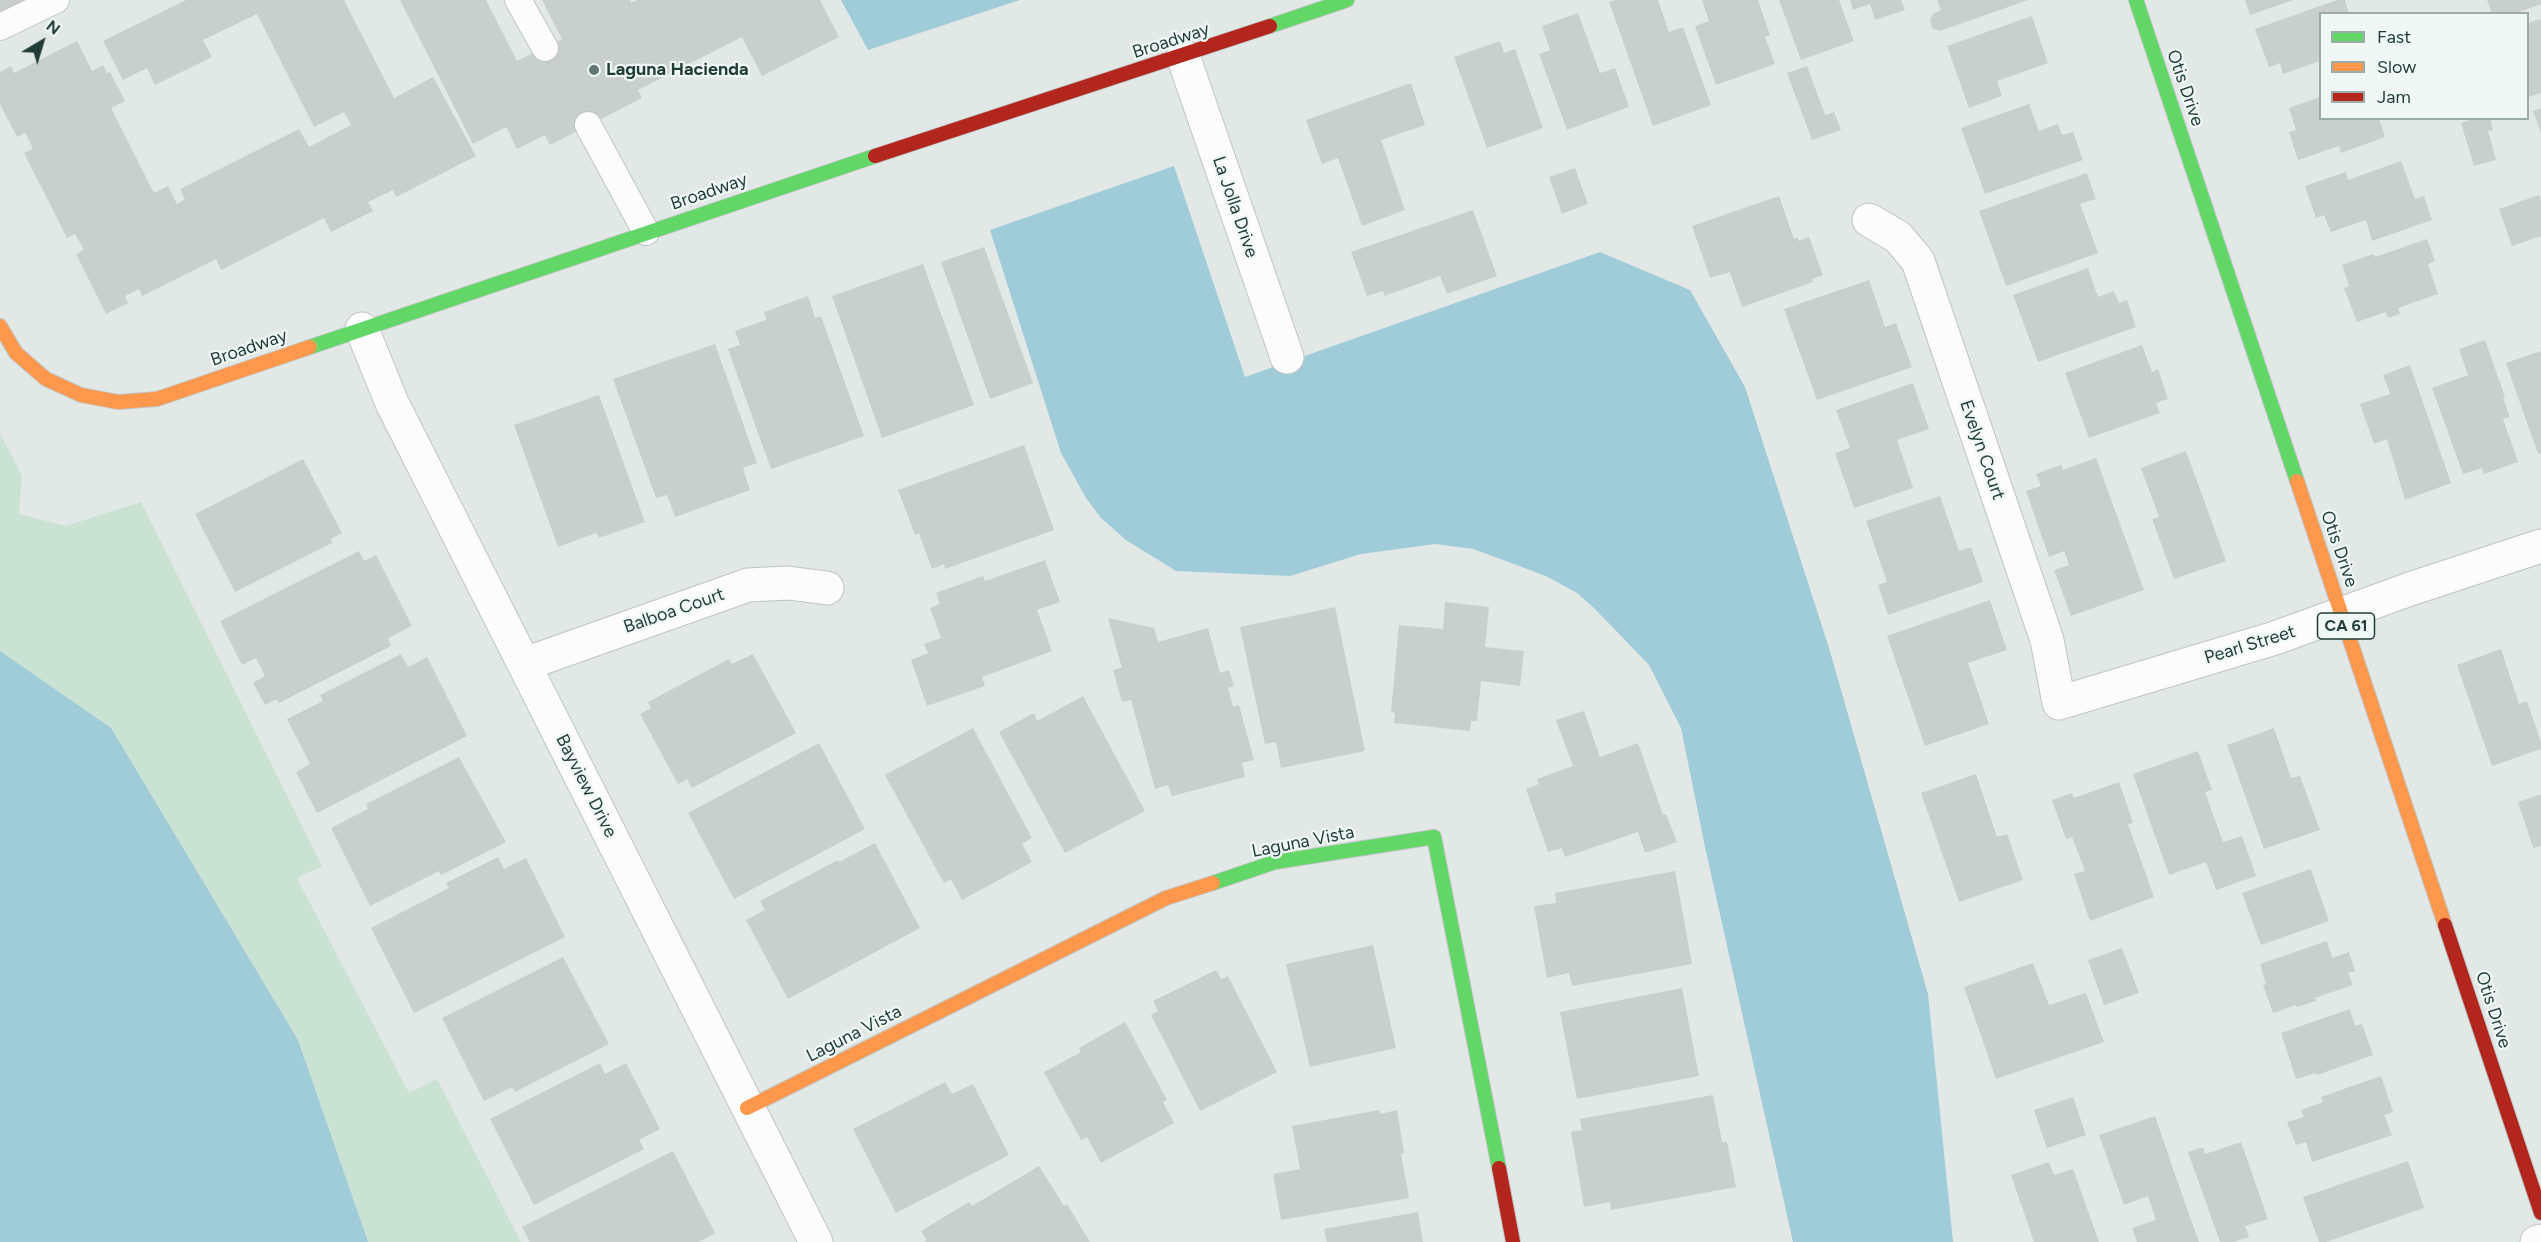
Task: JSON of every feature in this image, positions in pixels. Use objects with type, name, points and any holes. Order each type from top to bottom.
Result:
[{"type":"street","name":"Broadway","points":[[0,326],[16,353],[46,379],[81,395],[118,402],[157,399],[646,232],[1347,0]]},
{"type":"street","name":"Otis Drive","points":[[2136,0],[2541,1213]]},
{"type":"street","name":"La Jolla Drive","points":[[1183,56],[1287,357]]},
{"type":"street","name":"Evelyn Court","points":[[1869,220],[1898,237],[1918,261],[2047,640],[2059,702]]},
{"type":"street","name":"Bayview Drive","points":[[363,329],[392,403],[816,1242]]},
{"type":"street","name":"Pearl Street","points":[[2059,702],[2275,639],[2541,546]]},
{"type":"street","name":"Balboa Court","points":[[525,664],[748,585],[788,583],[827,588]]},
{"type":"street","name":"Laguna Vista","points":[[747,1108],[1166,898],[1275,862],[1434,837],[1513,1242]]},
{"type":"lane","points":[[0,27],[56,0]]},
{"type":"lane","points":[[518,0],[545,48]]},
{"type":"lane","points":[[588,125],[646,232]]},
{"type":"green space","points":[[0,433],[22,476],[19,514],[66,526],[141,502],[322,866],[297,878],[409,1093],[437,1079],[521,1242],[0,1242]]},
{"type":"water","points":[[841,0],[1020,0],[868,50]]},
{"type":"water","points":[[1174,166],[1245,377],[1600,252],[1690,290],[1745,387],[1829,648],[1928,994],[1953,1242],[1793,1242],[1705,847],[1681,728],[1649,665],[1577,593],[1548,577],[1473,549],[1435,544],[1361,554],[1290,576],[1176,571],[1126,540],[1101,518],[1086,498],[1061,453],[990,230]]},
{"type":"water","points":[[0,651],[111,728],[298,1040],[368,1242],[0,1242]]},
{"type":"building","points":[[0,0],[31,0],[0,16]]},
{"type":"building","points":[[186,0],[344,0],[394,98],[433,77],[476,156],[396,197],[393,190],[368,202],[373,211],[331,232],[324,218],[221,270],[216,259],[142,296],[139,289],[125,296],[128,303],[106,314],[76,254],[84,250],[75,234],[67,238],[24,153],[33,149],[25,133],[17,137],[0,104],[0,72],[11,66],[14,73],[77,41],[92,71],[103,65],[107,73],[110,72],[125,101],[111,108],[154,193],[168,186],[177,204],[185,199],[180,189],[299,129],[309,147],[351,125],[344,112],[314,127],[257,14],[203,40],[212,57],[155,85],[147,68],[123,80],[103,41]]},
{"type":"building","name":"Laguna Hacienda","points":[[400,0],[486,0],[517,61],[562,39],[542,0],[630,0],[631,3],[637,0],[820,0],[839,37],[762,76],[742,37],[638,90],[642,98],[550,145],[545,135],[517,149],[506,127],[473,144]]},
{"type":"building","points":[[1658,0],[1669,32],[1683,27],[1711,105],[1653,126],[1609,2]]},
{"type":"building","points":[[1702,0],[1758,0],[1770,35],[1765,37],[1775,64],[1716,85],[1695,26],[1709,21]]},
{"type":"building","points":[[1779,0],[1839,0],[1854,41],[1801,60]]},
{"type":"building","points":[[1850,0],[1901,0],[1905,10],[1875,20],[1870,4],[1853,10]]},
{"type":"building","points":[[1937,0],[2028,0],[1940,31],[1932,28],[1930,20],[1933,14],[1941,10]]},
{"type":"building","points":[[2245,0],[2293,0],[2250,15]]},
{"type":"building","points":[[2337,0],[2345,0],[2348,12],[2319,12],[2319,61],[2283,74],[2280,63],[2269,67],[2255,29]]},
{"type":"building","points":[[2487,0],[2541,0],[2541,4],[2519,12],[2491,12]]},
{"type":"building","points":[[1578,13],[1600,73],[1615,68],[1629,107],[1567,130],[1539,54],[1550,50],[1542,26]]},
{"type":"building","points":[[2032,16],[2048,63],[1997,81],[2002,96],[1969,108],[1947,46]]},
{"type":"building","points":[[2541,19],[2541,93],[2529,97],[2529,23]]},
{"type":"building","points":[[1500,41],[1504,53],[1515,49],[1543,128],[1487,148],[1454,57]]},
{"type":"building","points":[[1807,66],[1825,115],[1834,112],[1841,130],[1812,140],[1787,73]]},
{"type":"building","points":[[1411,83],[1425,125],[1381,140],[1405,210],[1362,226],[1338,158],[1322,164],[1306,120]]},
{"type":"building","points":[[2319,97],[2319,120],[2380,120],[2385,137],[2341,153],[2339,146],[2298,160],[2289,132],[2296,130],[2289,108]]},
{"type":"building","points":[[2029,104],[2039,131],[2058,124],[2062,135],[2073,132],[2083,160],[1985,194],[1961,128]]},
{"type":"building","points":[[2541,108],[2541,133],[2533,111]]},
{"type":"building","points":[[2469,120],[2490,120],[2493,130],[2488,131],[2496,160],[2474,166],[2461,123]]},
{"type":"building","points":[[2401,161],[2415,199],[2424,196],[2432,220],[2372,241],[2366,220],[2331,232],[2324,215],[2316,218],[2305,186],[2346,172],[2348,180]]},
{"type":"building","points":[[1575,168],[1588,204],[1562,214],[1549,177]]},
{"type":"building","points":[[2087,173],[2096,199],[2080,204],[2098,253],[2006,286],[1979,211]]},
{"type":"building","points":[[2539,195],[2541,236],[2512,246],[2499,209]]},
{"type":"building","points":[[1779,196],[1794,239],[1798,237],[1798,241],[1809,237],[1823,275],[1812,279],[1813,282],[1742,307],[1730,272],[1710,278],[1692,226]]},
{"type":"building","points":[[1473,210],[1497,276],[1447,294],[1440,276],[1384,296],[1383,291],[1367,296],[1351,252]]},
{"type":"building","points":[[2427,239],[2435,261],[2428,264],[2438,294],[2398,308],[2400,314],[2388,318],[2386,312],[2357,322],[2344,288],[2349,286],[2342,265],[2373,254],[2375,257]]},
{"type":"building","points":[[984,247],[1033,383],[990,399],[941,262]]},
{"type":"building","points":[[923,264],[974,405],[882,438],[832,296]]},
{"type":"building","points":[[2088,268],[2098,297],[2114,291],[2119,303],[2127,300],[2136,327],[2038,362],[2013,295]]},
{"type":"building","points":[[1869,280],[1885,327],[1896,323],[1912,367],[1817,400],[1784,309]]},
{"type":"building","points":[[808,296],[815,318],[821,316],[864,436],[771,469],[728,349],[740,345],[735,331],[766,320],[764,312]]},
{"type":"building","points":[[2485,340],[2505,397],[2503,398],[2510,417],[2503,419],[2518,462],[2484,474],[2482,468],[2463,474],[2432,388],[2468,375],[2459,349]]},
{"type":"building","points":[[715,344],[757,463],[743,468],[750,490],[675,517],[667,495],[656,498],[613,379]]},
{"type":"building","points":[[2142,345],[2152,372],[2158,369],[2168,399],[2156,403],[2160,413],[2089,438],[2065,373]]},
{"type":"building","points":[[2541,351],[2541,453],[2538,454],[2506,363]]},
{"type":"building","points":[[2410,365],[2451,483],[2405,500],[2387,439],[2374,444],[2360,404],[2390,394],[2383,375]]},
{"type":"building","points":[[1913,383],[1929,429],[1897,440],[1913,488],[1854,508],[1835,453],[1850,448],[1836,410]]},
{"type":"building","points":[[599,395],[645,522],[599,538],[596,533],[558,547],[514,425]]},
{"type":"building","points":[[1024,445],[1054,530],[945,569],[944,564],[932,569],[919,533],[915,535],[898,490]]},
{"type":"building","points":[[2186,451],[2226,561],[2174,579],[2152,519],[2159,517],[2141,468]]},
{"type":"building","points":[[2096,458],[2144,590],[2071,616],[2054,570],[2069,565],[2064,551],[2049,557],[2026,491],[2041,486],[2036,474],[2061,465],[2063,470]]},
{"type":"building","points":[[303,459],[342,533],[331,539],[332,543],[235,592],[195,514]]},
{"type":"building","points":[[1940,496],[1959,551],[1971,547],[1983,582],[1888,615],[1878,585],[1887,582],[1866,521]]},
{"type":"building","points":[[359,551],[364,561],[376,555],[412,626],[388,638],[391,646],[279,703],[277,699],[265,705],[253,683],[265,676],[256,658],[242,665],[220,621]]},
{"type":"building","points":[[1045,560],[1060,602],[1037,610],[1052,651],[982,677],[985,686],[927,706],[911,660],[928,653],[924,644],[941,638],[930,608],[940,604],[936,593],[983,576],[985,581]]},
{"type":"building","points":[[1990,600],[2007,650],[1968,663],[1989,724],[1925,746],[1887,636]]},
{"type":"building","points":[[1445,602],[1489,607],[1485,647],[1524,651],[1520,686],[1481,681],[1477,721],[1471,721],[1470,731],[1394,723],[1395,713],[1391,712],[1399,625],[1443,629]]},
{"type":"building","points":[[1335,607],[1365,751],[1281,768],[1276,742],[1265,744],[1240,627]]},
{"type":"building","points":[[1108,618],[1154,628],[1158,642],[1208,628],[1220,673],[1229,670],[1234,686],[1228,688],[1233,707],[1239,705],[1254,760],[1242,763],[1245,777],[1172,796],[1168,785],[1155,789],[1131,700],[1122,702],[1113,670],[1122,668]]},
{"type":"building","points":[[2501,649],[2519,704],[2527,701],[2541,742],[2541,749],[2492,766],[2457,665]]},
{"type":"building","points":[[401,654],[408,667],[427,657],[467,736],[317,813],[296,772],[310,764],[287,719],[323,701],[320,695]]},
{"type":"building","points":[[753,654],[796,733],[692,788],[687,779],[678,784],[640,714],[651,708],[648,702],[729,659],[732,664]]},
{"type":"building","points":[[1083,696],[1145,811],[1065,853],[999,732],[1034,713],[1037,721]]},
{"type":"building","points":[[1584,711],[1600,757],[1638,743],[1663,815],[1666,814],[1677,842],[1645,853],[1638,832],[1565,857],[1562,848],[1548,852],[1526,789],[1539,784],[1537,779],[1573,766],[1556,720]]},
{"type":"building","points":[[973,728],[1032,838],[1022,844],[1032,862],[962,900],[951,879],[944,883],[885,775]]},
{"type":"building","points":[[2274,728],[2291,778],[2300,776],[2320,830],[2264,849],[2227,745]]},
{"type":"building","points":[[819,743],[865,829],[734,899],[688,813]]},
{"type":"building","points":[[2198,751],[2212,790],[2205,792],[2223,842],[2242,836],[2256,876],[2216,890],[2206,862],[2169,875],[2133,774]]},
{"type":"building","points":[[459,757],[506,842],[441,875],[439,871],[370,906],[331,828],[368,809],[366,804]]},
{"type":"building","points":[[1976,774],[1997,837],[2007,834],[2023,880],[1959,902],[1921,793]]},
{"type":"building","points":[[2119,782],[2133,823],[2128,824],[2154,897],[2090,921],[2074,874],[2085,871],[2072,837],[2066,839],[2052,800],[2072,793],[2074,798]]},
{"type":"building","points":[[2541,794],[2541,846],[2533,848],[2518,802]]},
{"type":"building","points":[[875,843],[920,928],[788,999],[746,920],[765,910],[760,901]]},
{"type":"building","points":[[498,857],[504,869],[526,858],[565,937],[414,1013],[371,928],[449,888],[446,883]]},
{"type":"building","points":[[2311,869],[2329,921],[2261,945],[2242,893]]},
{"type":"building","points":[[1675,871],[1692,964],[1572,986],[1569,973],[1547,978],[1534,906],[1556,903],[1555,893]]},
{"type":"building","points":[[2327,941],[2332,958],[2349,952],[2355,971],[2348,973],[2353,985],[2315,998],[2316,1001],[2273,1013],[2263,985],[2266,984],[2260,964]]},
{"type":"building","points":[[1373,945],[1396,1048],[1310,1067],[1286,964]]},
{"type":"building","points":[[2122,948],[2139,993],[2104,1005],[2088,960]]},
{"type":"building","points":[[563,957],[609,1044],[515,1092],[512,1087],[484,1101],[442,1018]]},
{"type":"building","points":[[2033,963],[2049,1005],[2086,993],[2104,1042],[1996,1079],[1964,987]]},
{"type":"building","points":[[1216,970],[1221,979],[1228,976],[1277,1072],[1200,1111],[1151,1015],[1158,1011],[1153,1001]]},
{"type":"building","points":[[1682,988],[1699,1076],[1577,1099],[1560,1012]]},
{"type":"building","points":[[2350,1009],[2355,1026],[2362,1024],[2373,1055],[2317,1075],[2316,1073],[2296,1079],[2281,1033]]},
{"type":"building","points":[[1125,1022],[1167,1100],[1163,1102],[1174,1123],[1101,1163],[1087,1137],[1081,1140],[1044,1072],[1081,1052],[1079,1048]]},
{"type":"building","points":[[600,1063],[605,1074],[626,1063],[660,1129],[639,1140],[644,1149],[534,1205],[490,1119]]},
{"type":"building","points":[[2381,1076],[2393,1112],[2384,1115],[2392,1135],[2312,1162],[2306,1142],[2296,1145],[2287,1122],[2304,1117],[2301,1110],[2323,1102],[2321,1097]]},
{"type":"building","points":[[945,1082],[952,1094],[973,1084],[1009,1155],[896,1213],[853,1129]]},
{"type":"building","points":[[1713,1095],[1722,1142],[1727,1142],[1736,1187],[1611,1210],[1610,1202],[1584,1207],[1571,1132],[1582,1130],[1580,1119]]},
{"type":"building","points":[[2073,1097],[2086,1135],[2047,1148],[2034,1110]]},
{"type":"building","points":[[1379,1110],[1380,1114],[1397,1110],[1404,1153],[1401,1154],[1409,1198],[1281,1220],[1273,1174],[1300,1169],[1292,1126]]},
{"type":"building","points":[[2155,1116],[2199,1242],[2137,1242],[2132,1228],[2156,1220],[2148,1196],[2124,1205],[2099,1135]]},
{"type":"building","points":[[2241,1142],[2268,1219],[2245,1226],[2249,1237],[2234,1242],[2220,1242],[2188,1152],[2203,1147],[2205,1154]]},
{"type":"building","points":[[673,1151],[715,1233],[699,1242],[530,1242],[522,1227]]},
{"type":"building","points":[[2408,1161],[2424,1208],[2326,1242],[2319,1242],[2303,1197]]},
{"type":"building","points":[[2049,1162],[2054,1175],[2073,1169],[2099,1242],[2034,1242],[2011,1175]]},
{"type":"building","points":[[1039,1166],[1064,1206],[1067,1204],[1090,1242],[924,1242],[927,1240],[921,1231],[969,1202],[972,1206]]},
{"type":"building","points":[[1418,1212],[1423,1242],[1327,1242],[1324,1229]]},
{"type":"traffic: fast","points":[[1270,26],[1347,0]]},
{"type":"traffic: fast","points":[[2136,0],[2297,481]]},
{"type":"traffic: fast","points":[[310,347],[875,156]]},
{"type":"traffic: fast","points":[[1213,883],[1275,862],[1434,837],[1499,1168]]},
{"type":"traffic: slow","points":[[0,326],[16,353],[46,379],[81,395],[118,402],[157,399],[310,347]]},
{"type":"traffic: slow","points":[[2297,481],[2445,925]]},
{"type":"traffic: slow","points":[[747,1108],[1166,898],[1213,883]]},
{"type":"traffic: jam","points":[[875,156],[1270,26]]},
{"type":"traffic: jam","points":[[2445,925],[2541,1213]]},
{"type":"traffic: jam","points":[[1499,1168],[1513,1242]]},
{"type":"place","name":"Laguna Hacienda","points":[[594,70]]}]
